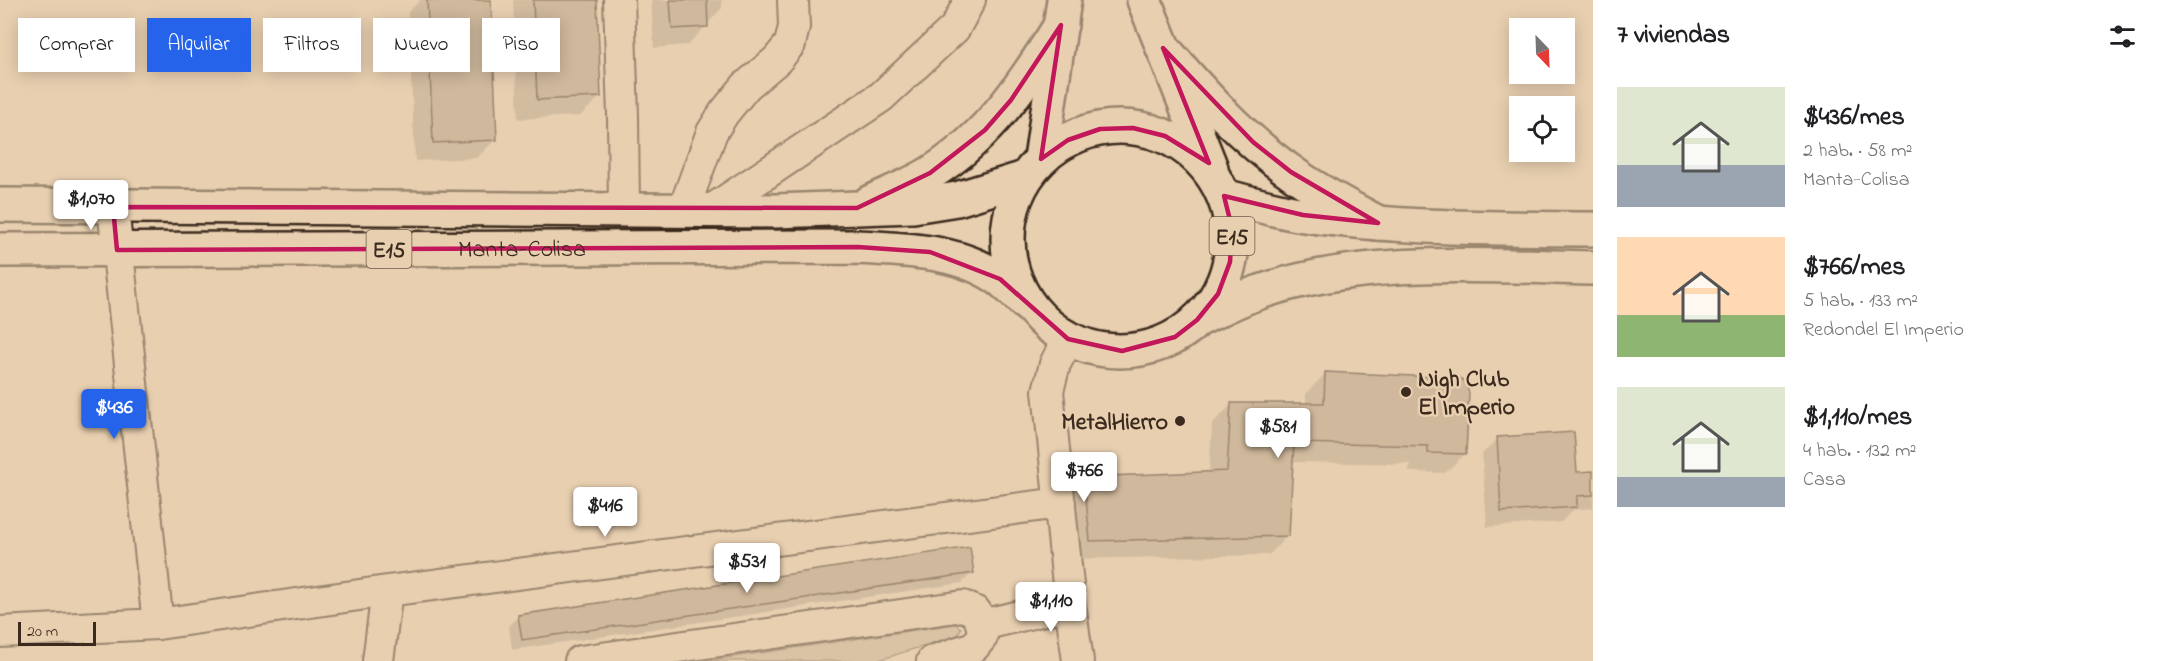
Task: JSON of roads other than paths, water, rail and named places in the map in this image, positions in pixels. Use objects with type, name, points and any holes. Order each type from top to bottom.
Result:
[{"type":"main road","name":"E15","points":[[1062,12],[1033,169],[1011,209],[1007,242],[1012,276],[1028,305],[1046,325],[1068,339],[1103,350],[1122,351],[1149,348],[1175,337],[1197,320],[1218,294],[1230,262],[1232,228],[1219,187],[1144,0]]},
{"type":"main road","points":[[857,208],[930,173],[985,130],[1011,100],[1062,12]]},
{"type":"main road","points":[[1163,48],[1208,99],[1253,142],[1324,194],[1378,224]]},
{"type":"main road","name":"E15","points":[[1033,169],[1068,140],[1100,129],[1133,128],[1165,136],[1192,153],[1219,187]]},
{"type":"main road","name":"Manta-Colisa","points":[[0,205],[697,211],[857,208],[913,206],[957,199],[1033,169]]},
{"type":"main road","points":[[1219,187],[1303,215],[1378,224],[1469,228],[1593,229]]},
{"type":"main road","name":"Manta-Colisa","points":[[0,250],[858,247],[930,252],[972,265],[1000,279],[1028,305]]},
{"type":"main road","points":[[1197,320],[1228,304],[1260,292],[1311,279],[1370,270],[1473,265],[1593,268]]},
{"type":"street","points":[[619,0],[624,210]]},
{"type":"street","points":[[697,211],[712,132],[723,113],[746,86],[777,60],[790,44],[794,27],[793,0]]},
{"type":"street","points":[[697,211],[881,98],[955,28],[970,0]]},
{"type":"street","points":[[113,207],[158,624]]},
{"type":"street","points":[[1068,339],[1054,364],[1048,391],[1078,661]]},
{"type":"street","points":[[0,633],[158,624],[387,591],[1060,503]]},
{"type":"street","points":[[378,661],[387,591]]},
{"type":"street","points":[[982,625],[1070,604]]},
{"type":"street","points":[[580,661],[963,606],[976,612],[982,625],[982,637],[974,647],[932,661]]},
{"type":"place","name":"Nigh Club El Imperio","points":[[1406,392]]},
{"type":"place","name":"MetalHierro","points":[[1180,421]]}]
